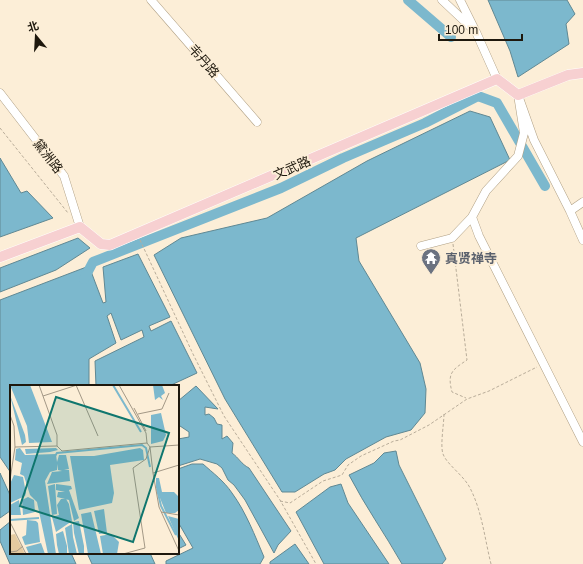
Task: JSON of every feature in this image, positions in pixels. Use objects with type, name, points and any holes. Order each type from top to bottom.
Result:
[{"type":"main road","points":[[497,79],[518,95],[568,75],[583,73]]},
{"type":"main road","name":"文武路","points":[[80,228],[101,244],[110,245],[124,241],[497,79]]},
{"type":"main road","points":[[0,257],[80,228]]},
{"type":"street","name":"韦丹路","points":[[151,0],[257,122]]},
{"type":"street","points":[[442,0],[476,32]]},
{"type":"street","points":[[460,0],[497,79]]},
{"type":"street","name":"黛洲路","points":[[0,93],[64,176],[80,228]]},
{"type":"street","points":[[421,246],[452,238],[472,217],[486,191],[518,156],[524,133],[518,95]]},
{"type":"street","points":[[518,95],[534,140],[583,240]]},
{"type":"street","points":[[570,211],[583,202]]},
{"type":"street","points":[[472,217],[479,236],[583,442]]},
{"type":"path","points":[[0,128],[70,215]]},
{"type":"path","points":[[137,235],[224,416],[280,500],[316,564]]},
{"type":"path","points":[[452,238],[467,360],[454,369],[450,377],[452,392],[467,398]]},
{"type":"path","points":[[280,500],[290,503],[323,481],[342,474],[348,465],[361,456],[394,441],[400,440],[429,425],[467,398],[489,391],[543,365]]},
{"type":"path","points":[[444,414],[443,453],[450,464],[462,475],[472,490],[479,512],[491,564]]},
{"type":"water","points":[[488,0],[567,0],[575,14],[566,24],[569,44],[518,77],[510,51]]},
{"type":"water","points":[[470,111],[490,117],[510,160],[356,238],[359,261],[420,363],[426,389],[425,413],[411,430],[386,437],[346,459],[335,470],[324,474],[295,492],[282,492],[225,399],[154,255],[181,238],[267,218],[367,161]]},
{"type":"water","points":[[0,158],[21,193],[27,191],[53,218],[0,237]]},
{"type":"water","points":[[78,238],[90,248],[56,270],[0,292],[0,268]]},
{"type":"water","points":[[138,254],[170,317],[149,326],[151,331],[171,321],[197,373],[171,385],[96,385],[95,361],[144,337],[142,330],[121,340],[111,313],[107,316],[116,343],[89,359],[89,385],[10,385],[10,472],[0,457],[0,300],[89,266],[103,303],[106,302],[103,267]]},
{"type":"water","points":[[196,386],[218,409],[205,407],[205,415],[209,414],[214,418],[217,424],[222,425],[222,439],[227,436],[233,443],[232,453],[249,468],[291,531],[278,545],[274,553],[245,500],[234,485],[228,480],[222,468],[217,464],[200,459],[179,466],[179,439],[189,437],[189,432],[179,426],[179,400]]},
{"type":"water","points":[[396,451],[399,465],[446,559],[442,564],[402,564],[349,475],[374,463],[384,453]]},
{"type":"water","points":[[192,464],[203,464],[226,485],[242,508],[250,524],[264,557],[260,564],[166,564],[166,561],[193,548],[179,524],[179,469]]},
{"type":"water","points":[[0,473],[10,495],[10,511],[0,518]]},
{"type":"water","points":[[341,484],[348,503],[389,564],[324,564],[296,512],[330,487]]},
{"type":"water","points":[[10,522],[10,554],[71,554],[76,564],[10,564],[0,541],[0,530]]},
{"type":"water","points":[[179,534],[186,545],[179,548]]},
{"type":"water","points":[[295,544],[309,564],[270,564],[270,562]]},
{"type":"water","points":[[87,554],[150,554],[155,564],[92,564]]},
{"type":"waterway","points":[[408,0],[451,37]]},
{"type":"waterway","points":[[84,279],[93,262],[281,188],[343,158],[425,123],[478,96],[497,103],[545,186]]},
{"type":"place","name":"真贤禅寺","points":[[431,275]]}]
